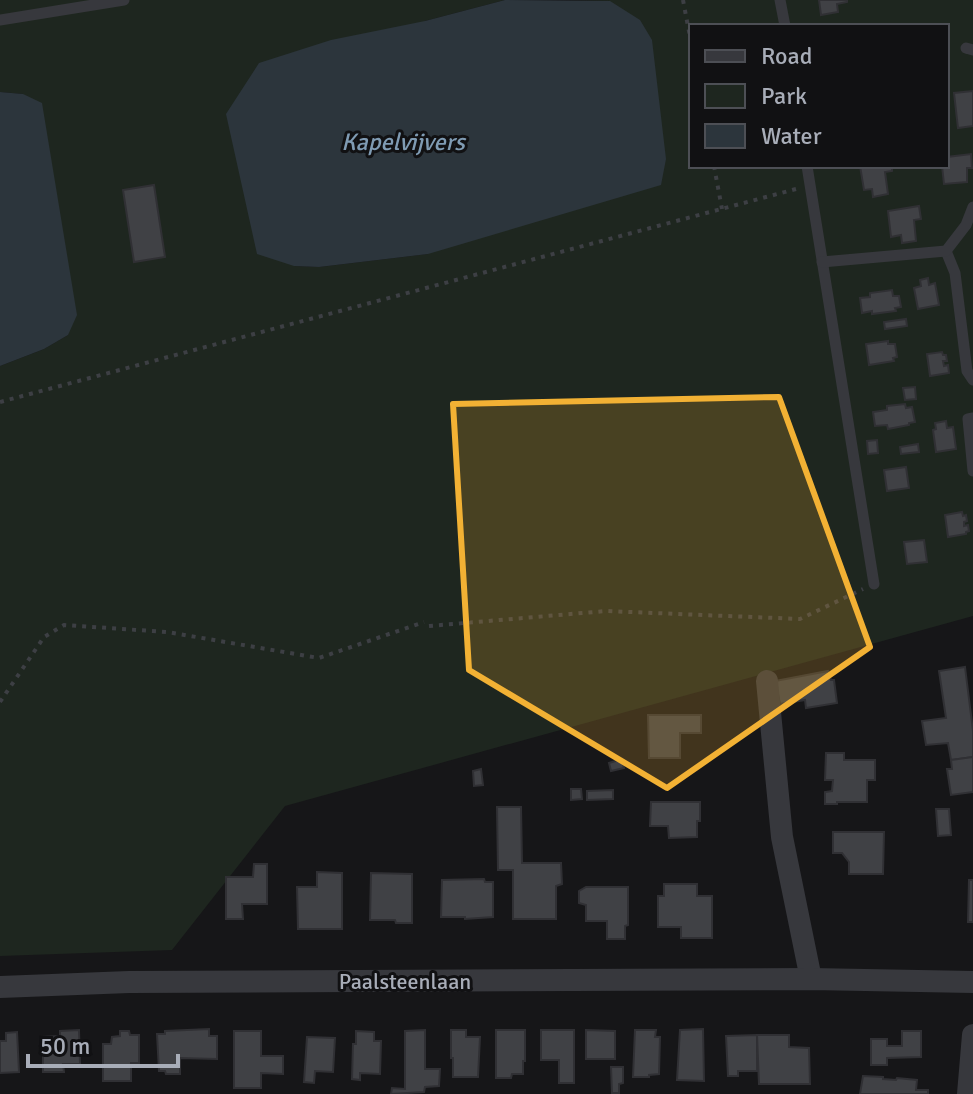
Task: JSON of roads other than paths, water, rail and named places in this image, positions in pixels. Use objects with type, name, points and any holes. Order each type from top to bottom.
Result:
[{"type":"street","points":[[767,681],[782,837],[811,979]]},
{"type":"street","name":"Paalsteenlaan","points":[[0,987],[129,982],[811,979],[973,982]]},
{"type":"street","points":[[968,1094],[973,1035]]},
{"type":"lane","points":[[0,20],[124,0]]},
{"type":"lane","points":[[780,0],[785,24]]},
{"type":"lane","points":[[807,168],[874,584]]},
{"type":"lane","points":[[822,262],[946,251],[969,227],[973,207]]},
{"type":"lane","points":[[946,251],[955,273],[967,371],[973,380]]},
{"type":"lane","points":[[973,418],[968,419],[973,471]]},
{"type":"water","name":"Kapelvijvers","points":[[505,0],[610,1],[640,20],[652,40],[666,159],[661,185],[428,254],[319,267],[294,266],[257,254],[226,114],[259,63],[331,40],[425,21]]},
{"type":"water","points":[[0,92],[23,94],[42,103],[77,315],[68,335],[44,349],[0,366]]}]
